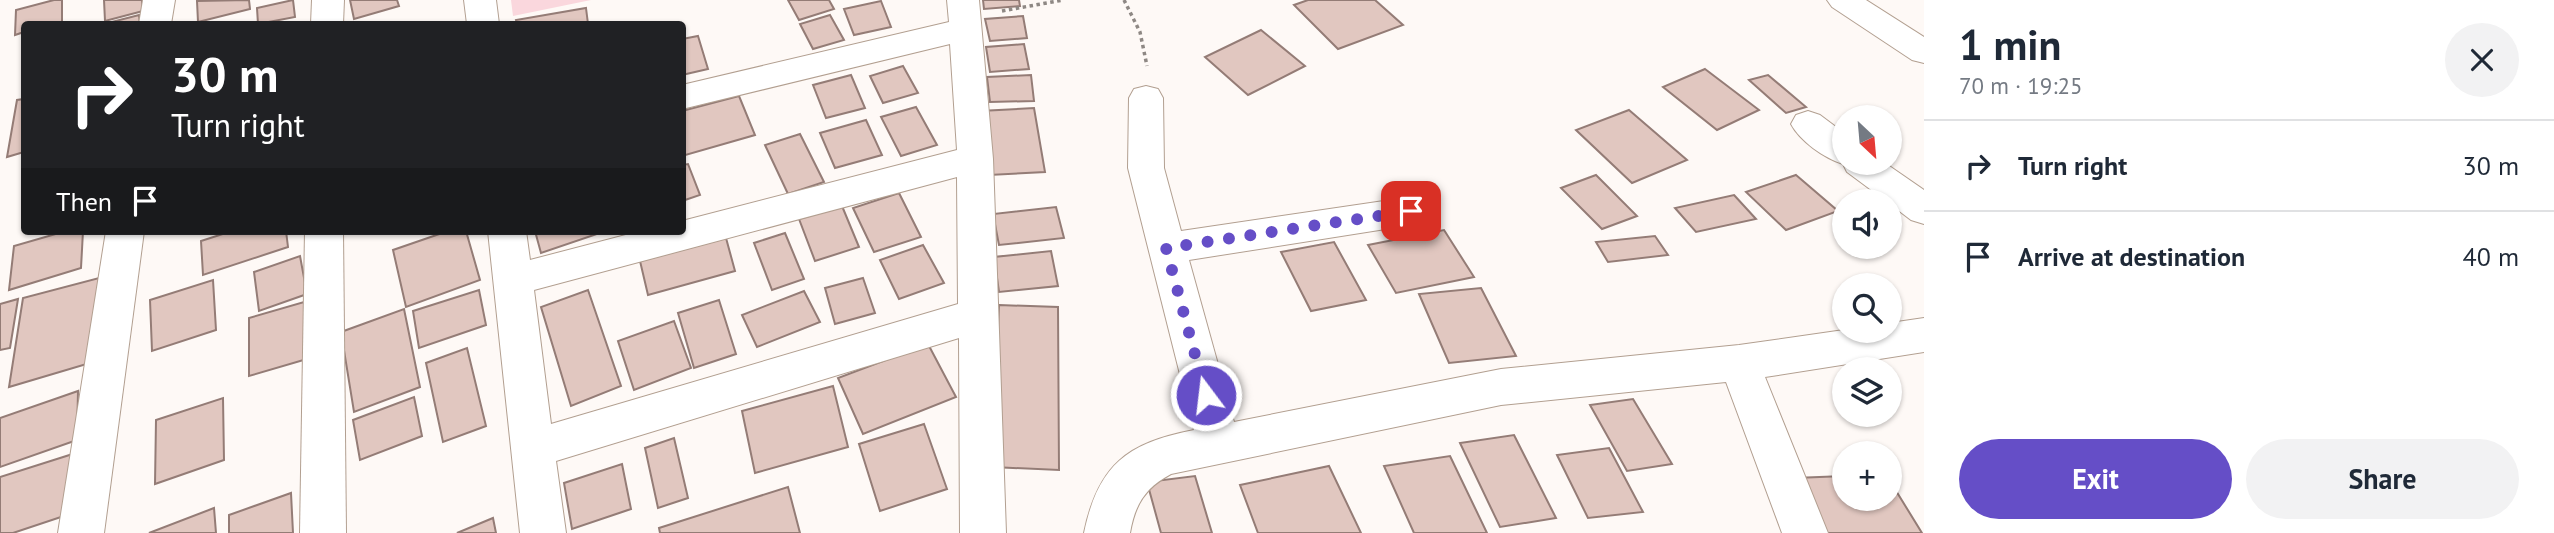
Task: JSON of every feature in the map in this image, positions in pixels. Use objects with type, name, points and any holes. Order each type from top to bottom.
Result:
[{"type":"street","points":[[156,21],[159,0]]},
{"type":"street","points":[[327,21],[328,0]]},
{"type":"street","points":[[480,0],[482,21]]},
{"type":"street","points":[[1843,0],[1924,52]]},
{"type":"street","points":[[686,96],[966,14],[975,159],[983,533]]},
{"type":"street","points":[[1146,98],[1146,168],[1219,444]]},
{"type":"street","points":[[1808,124],[1832,142]]},
{"type":"street","points":[[686,235],[975,159]]},
{"type":"street","points":[[1876,175],[1924,210]]},
{"type":"street","points":[[1166,248],[1411,211]]},
{"type":"street","points":[[81,533],[124,235]]},
{"type":"street","points":[[323,533],[324,235]]},
{"type":"street","points":[[507,235],[542,533]]},
{"type":"street","points":[[512,280],[684,235]]},
{"type":"street","points":[[533,449],[979,315]]},
{"type":"street","points":[[1107,533],[1112,507],[1127,479],[1145,463],[1168,454],[1501,387],[1739,363],[1924,335]]},
{"type":"street","points":[[1739,363],[1805,533]]},
{"type":"path","points":[[966,14],[1019,10],[1063,0]]},
{"type":"path","points":[[1124,0],[1135,17],[1144,43],[1148,72],[1146,98]]},
{"type":"shaded area","points":[[511,0],[591,0],[513,16]]},
{"type":"building","points":[[62,0],[62,21],[21,21],[21,33],[15,35],[16,10]]},
{"type":"building","points":[[104,0],[142,0],[143,11],[105,21]]},
{"type":"building","points":[[249,0],[250,9],[198,21],[197,1]]},
{"type":"building","points":[[293,0],[295,17],[258,21],[257,8]]},
{"type":"building","points":[[350,0],[397,0],[399,6],[354,19]]},
{"type":"building","points":[[788,0],[829,0],[834,9],[799,20]]},
{"type":"building","points":[[983,0],[1019,0],[1020,6],[984,9]]},
{"type":"building","points":[[1308,0],[1375,0],[1403,25],[1338,49],[1294,5]]},
{"type":"building","points":[[881,1],[891,27],[854,35],[844,9]]},
{"type":"building","points":[[586,8],[588,21],[516,21]]},
{"type":"building","points":[[139,15],[140,21],[116,21]]},
{"type":"building","points":[[830,15],[844,40],[813,49],[800,24]]},
{"type":"building","points":[[1023,16],[1027,38],[990,41],[985,19]]},
{"type":"building","points":[[1261,30],[1305,66],[1248,95],[1205,57]]},
{"type":"building","points":[[698,36],[708,69],[686,74],[686,38]]},
{"type":"building","points":[[1024,44],[1029,69],[990,72],[986,47]]},
{"type":"building","points":[[903,66],[918,93],[883,103],[870,76]]},
{"type":"building","points":[[1705,69],[1759,110],[1717,130],[1663,87]]},
{"type":"building","points":[[851,75],[865,108],[826,118],[813,85]]},
{"type":"building","points":[[1031,75],[1034,101],[990,102],[987,77]]},
{"type":"building","points":[[1768,75],[1806,107],[1786,113],[1749,80]]},
{"type":"building","points":[[739,96],[755,135],[686,155],[686,110]]},
{"type":"building","points":[[21,99],[21,153],[7,157],[17,100]]},
{"type":"building","points":[[916,107],[937,145],[901,156],[881,117]]},
{"type":"building","points":[[1034,108],[1045,172],[989,175],[980,111]]},
{"type":"building","points":[[1629,110],[1687,160],[1632,183],[1576,130]]},
{"type":"building","points":[[866,120],[882,155],[835,168],[820,133]]},
{"type":"building","points":[[800,134],[824,182],[788,194],[765,145]]},
{"type":"building","points":[[686,164],[700,195],[686,200]]},
{"type":"building","points":[[1596,175],[1637,216],[1602,229],[1561,188]]},
{"type":"building","points":[[1796,175],[1832,206],[1832,213],[1786,230],[1746,192]]},
{"type":"building","points":[[899,193],[921,237],[874,252],[853,208]]},
{"type":"building","points":[[1734,195],[1756,219],[1696,232],[1675,208]]},
{"type":"building","points":[[842,206],[859,247],[815,261],[799,219]]},
{"type":"building","points":[[1056,207],[1064,238],[999,245],[993,214]]},
{"type":"building","points":[[1444,230],[1474,277],[1396,293],[1368,245]]},
{"type":"building","points":[[785,233],[804,279],[772,290],[754,243]]},
{"type":"building","points":[[52,235],[83,235],[81,268],[9,290],[14,246]]},
{"type":"building","points":[[220,235],[286,235],[288,247],[203,275],[201,241]]},
{"type":"building","points":[[436,235],[467,235],[480,280],[406,307],[393,250]]},
{"type":"building","points":[[536,235],[594,235],[541,253]]},
{"type":"building","points":[[1655,236],[1668,255],[1608,262],[1596,242]]},
{"type":"building","points":[[726,238],[735,271],[648,295],[640,261]]},
{"type":"building","points":[[1334,242],[1366,300],[1311,311],[1281,252]]},
{"type":"building","points":[[923,245],[944,283],[899,299],[880,260]]},
{"type":"building","points":[[1051,251],[1058,286],[999,292],[994,257]]},
{"type":"building","points":[[300,256],[307,294],[259,311],[254,272]]},
{"type":"building","points":[[99,278],[90,363],[9,387],[23,298]]},
{"type":"building","points":[[863,278],[875,313],[835,324],[825,288]]},
{"type":"building","points":[[213,280],[216,330],[152,351],[150,300]]},
{"type":"building","points":[[1481,288],[1516,356],[1449,363],[1419,294]]},
{"type":"building","points":[[479,290],[486,325],[419,348],[413,311]]},
{"type":"building","points":[[588,290],[621,386],[571,406],[541,307]]},
{"type":"building","points":[[804,291],[820,322],[757,347],[742,315]]},
{"type":"building","points":[[18,299],[10,348],[0,350],[0,304]]},
{"type":"building","points":[[719,300],[736,354],[694,368],[678,313]]},
{"type":"building","points":[[304,302],[307,359],[249,376],[249,318]]},
{"type":"building","points":[[999,305],[1058,307],[1059,470],[993,467]]},
{"type":"building","points":[[404,309],[420,387],[354,412],[341,332]]},
{"type":"building","points":[[674,321],[691,368],[634,390],[618,341]]},
{"type":"building","points":[[928,344],[956,397],[863,434],[838,378]]},
{"type":"building","points":[[467,348],[486,426],[443,442],[426,363]]},
{"type":"building","points":[[833,386],[848,447],[755,473],[742,411]]},
{"type":"building","points":[[78,391],[77,440],[0,467],[0,418]]},
{"type":"building","points":[[414,397],[422,436],[360,460],[353,420]]},
{"type":"building","points":[[223,398],[224,460],[155,484],[156,420]]},
{"type":"building","points":[[1633,399],[1672,464],[1627,471],[1590,405]]},
{"type":"building","points":[[924,424],[947,489],[880,511],[859,444]]},
{"type":"building","points":[[1514,435],[1556,518],[1500,527],[1460,443]]},
{"type":"building","points":[[674,438],[688,498],[658,508],[645,448]]},
{"type":"building","points":[[1609,448],[1643,512],[1588,518],[1557,455]]},
{"type":"building","points":[[79,452],[73,513],[13,533],[0,533],[0,477]]},
{"type":"building","points":[[1450,456],[1487,533],[1414,533],[1384,466]]},
{"type":"building","points":[[622,464],[631,509],[572,529],[564,483]]},
{"type":"building","points":[[1329,466],[1361,533],[1258,533],[1240,485]]},
{"type":"building","points":[[1195,476],[1212,533],[1161,533],[1147,482]]},
{"type":"building","points":[[1832,476],[1832,511],[1902,511],[1902,500],[1922,533],[1825,533],[1795,478]]},
{"type":"building","points":[[788,487],[800,533],[660,533],[659,528]]},
{"type":"building","points":[[291,493],[293,533],[229,533],[229,515]]},
{"type":"building","points":[[214,508],[216,533],[149,533]]},
{"type":"building","points":[[493,518],[496,533],[457,533]]},
{"type":"route","points":[[1206,395],[1166,248],[1411,211]]}]
